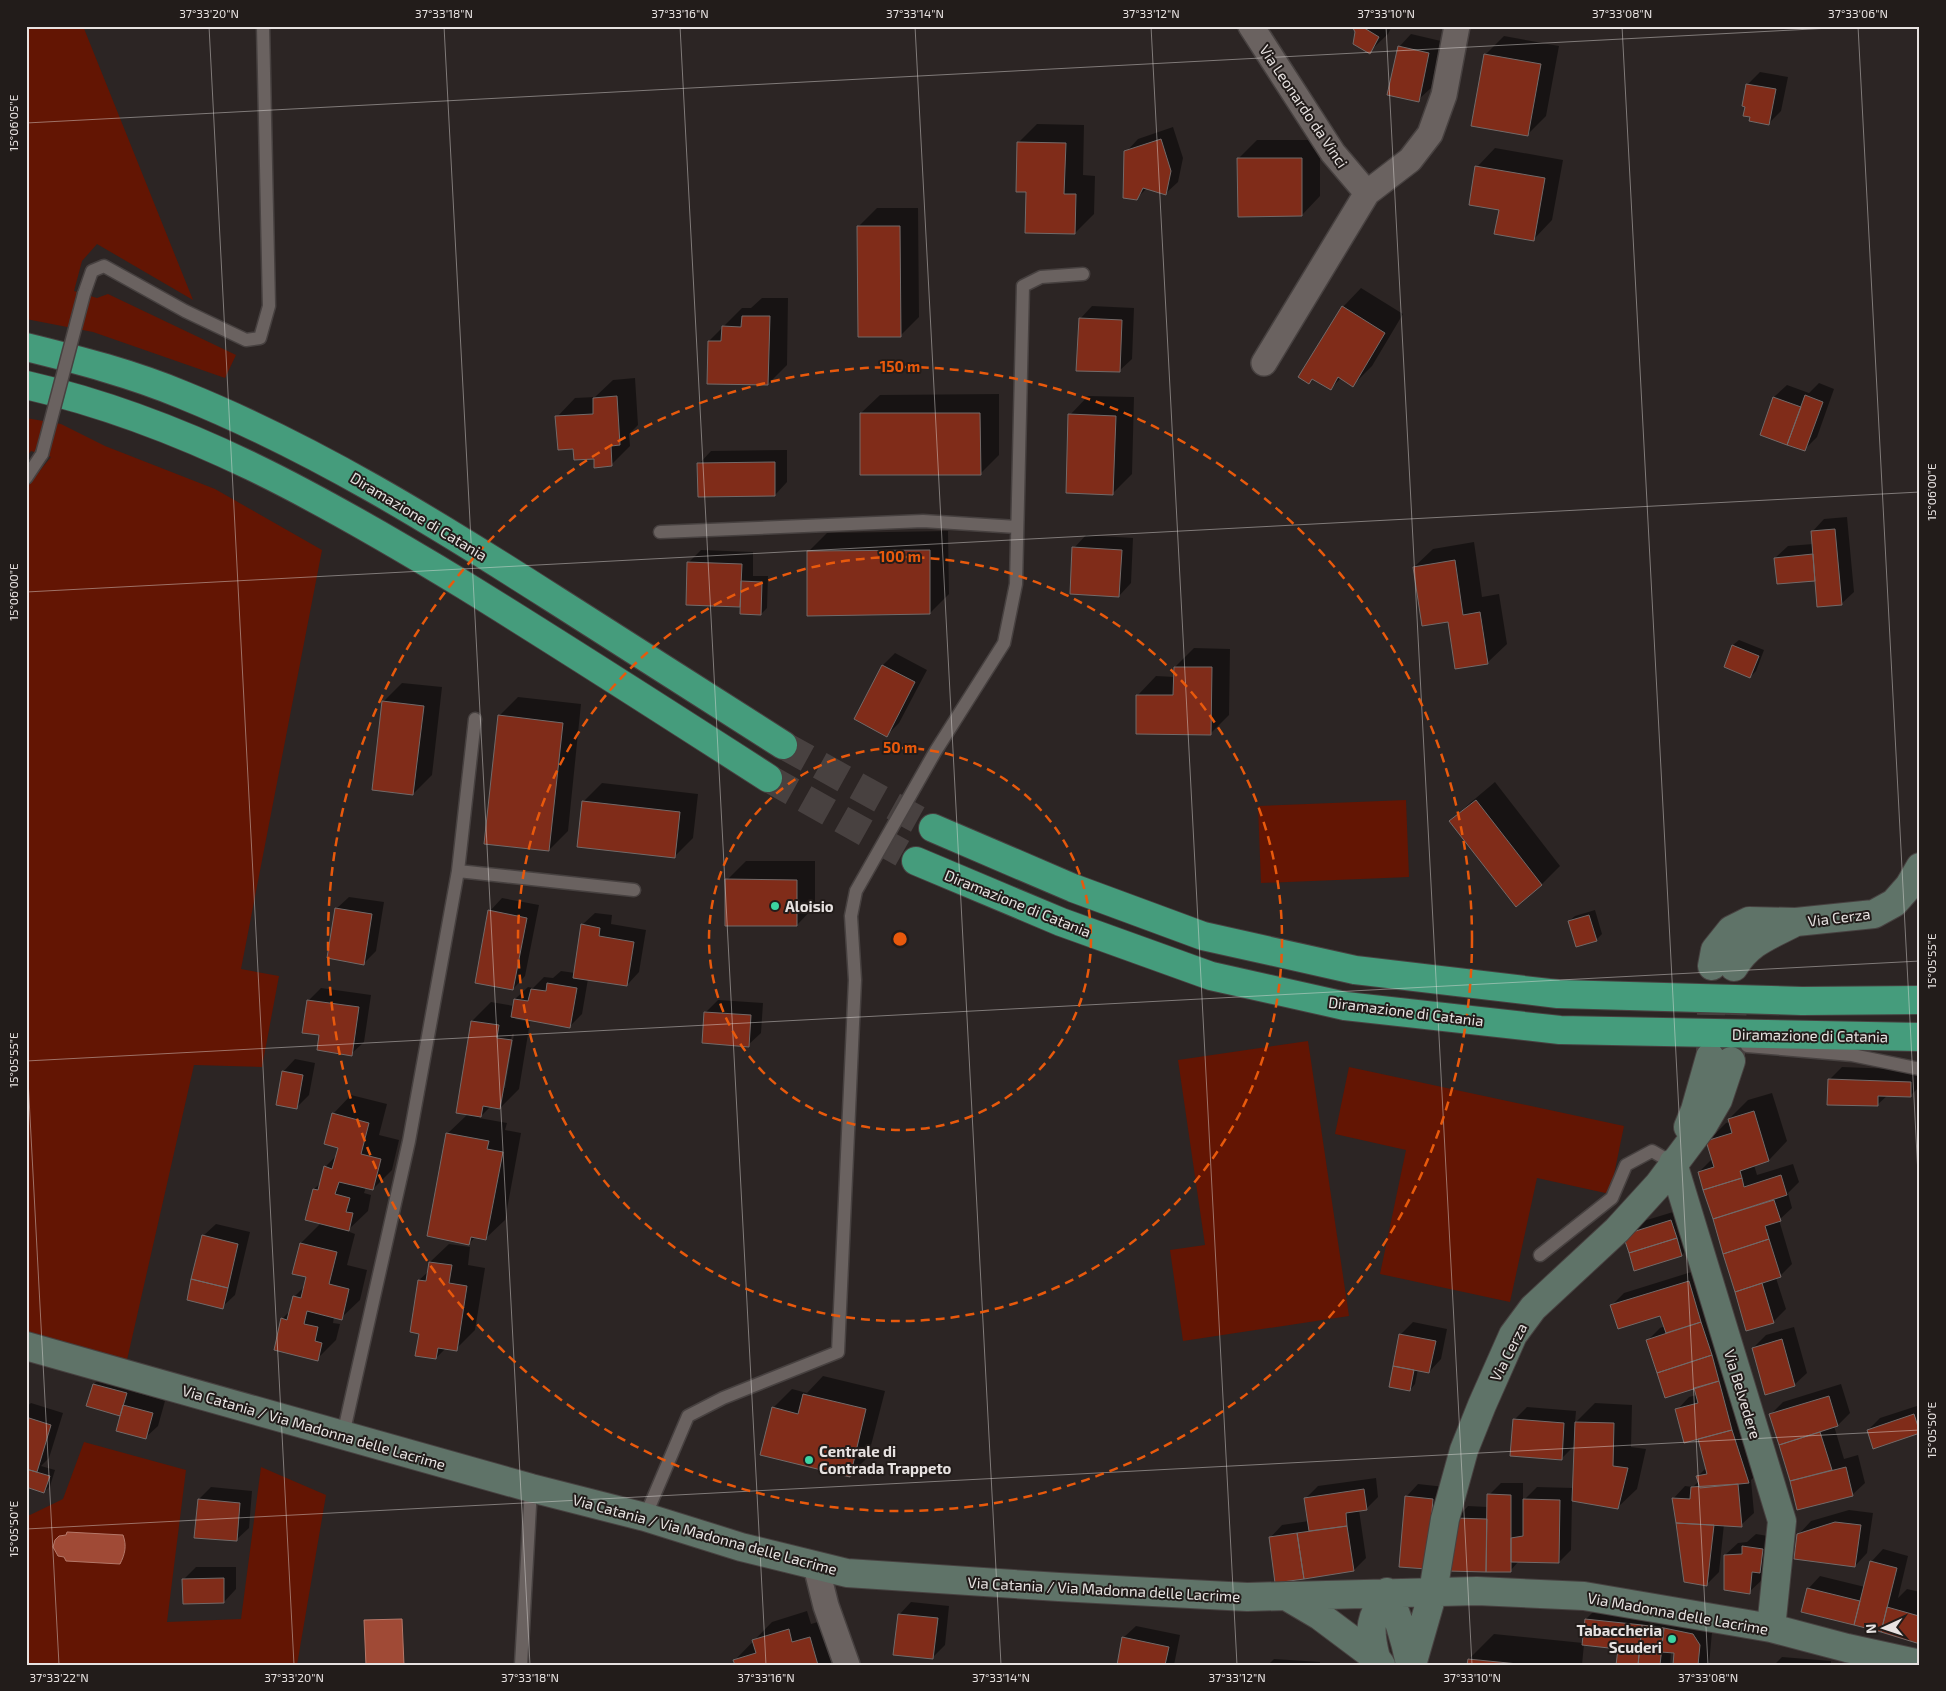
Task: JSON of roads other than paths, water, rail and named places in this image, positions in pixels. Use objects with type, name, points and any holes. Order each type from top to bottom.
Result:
[{"type":"highway","name":"Diramazione di Catania","points":[[26,347],[122,374],[182,394],[323,460],[425,518],[783,745]]},
{"type":"highway","points":[[26,385],[108,408],[173,431],[228,454],[306,492],[495,604],[768,778]]},
{"type":"highway","points":[[933,828],[1073,888],[1203,936],[1355,970],[1558,994],[1802,1001],[1920,1000]]},
{"type":"highway","name":"Diramazione di Catania","points":[[916,861],[1061,922],[1211,976],[1345,1006],[1560,1030],[1920,1037]]},
{"type":"main road","name":"Via Cerza","points":[[1723,967],[1740,957],[1753,944],[1796,922],[1874,914],[1894,902],[1909,886],[1920,867]]},
{"type":"main road","name":"Via Cerza","points":[[1411,1665],[1433,1592],[1445,1519],[1464,1450],[1514,1335],[1533,1308],[1617,1230],[1659,1184],[1704,1124],[1718,1100],[1720,1059]]},
{"type":"main road","name":"Via Belvedere","points":[[1673,1163],[1782,1521],[1771,1628]]},
{"type":"main road","name":"Via Catania / Via Madonna delle Lacrime","points":[[26,1346],[531,1488],[645,1517],[740,1547],[847,1572],[1058,1587],[1247,1597],[1433,1592]]},
{"type":"main road","name":"Via Madonna delle Lacrime","points":[[1433,1592],[1477,1591],[1584,1596],[1771,1628],[1847,1657],[1920,1664]]},
{"type":"main road","points":[[1378,1661],[1370,1625],[1375,1611],[1387,1592]]},
{"type":"main road","points":[[1387,1592],[1406,1642],[1411,1665]]},
{"type":"main road","points":[[1286,1596],[1320,1616],[1378,1661]]},
{"type":"street","name":"Via Leonardo da Vinci","points":[[1251,26],[1333,152],[1367,193]]},
{"type":"street","points":[[1264,363],[1367,193],[1410,160],[1430,134],[1444,95],[1456,26]]},
{"type":"street","points":[[816,1566],[826,1606],[847,1665]]},
{"type":"lane","points":[[26,478],[42,454],[84,294],[92,271],[104,266],[185,311],[246,340],[260,338],[269,306],[263,26]]},
{"type":"lane","points":[[645,1517],[688,1416],[723,1398],[838,1352],[855,980],[851,916],[856,891],[936,752],[1004,643],[1016,584],[1023,286],[1041,277],[1083,274]]},
{"type":"lane","points":[[660,532],[922,521],[1017,527]]},
{"type":"lane","points":[[343,1434],[409,1141],[458,871],[474,719]]},
{"type":"lane","points":[[458,871],[634,890]]},
{"type":"lane","points":[[1560,1030],[1852,1055],[1920,1069]]},
{"type":"lane","points":[[1540,1255],[1612,1198],[1626,1165],[1652,1151],[1673,1163]]},
{"type":"lane","points":[[521,1665],[531,1488]]},
{"type":"tunnel","points":[[783,745],[933,828]]},
{"type":"tunnel","points":[[768,778],[916,861]]},
{"type":"tunnel","points":[[1710,1057],[1712,966]]},
{"type":"tunnel","points":[[1731,1057],[1734,967]]},
{"type":"place","name":"Aloisio","points":[[775,906]]},
{"type":"place","name":"Centrale di Contrada Trappeto","points":[[809,1460]]},
{"type":"place","name":"Tabaccheria Scuderi","points":[[1672,1639]]}]
